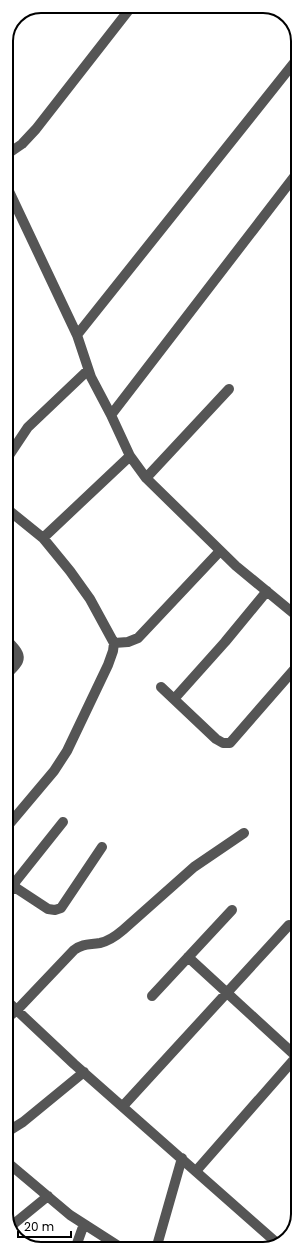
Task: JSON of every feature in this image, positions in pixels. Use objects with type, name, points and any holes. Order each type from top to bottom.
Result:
[{"type":"street","points":[[13,151],[22,144],[36,129],[127,13]]},
{"type":"street","points":[[77,335],[291,67]]},
{"type":"street","points":[[111,415],[291,182]]},
{"type":"street","points":[[13,200],[77,335],[88,370],[130,456],[146,478],[220,551],[291,611]]},
{"type":"street","points":[[13,450],[28,427],[88,370]]},
{"type":"street","points":[[146,478],[228,389]]},
{"type":"street","points":[[43,538],[130,456]]},
{"type":"street","points":[[13,514],[43,538],[70,571],[90,599],[114,643],[108,665],[67,752],[54,771],[13,820]]},
{"type":"street","points":[[114,643],[128,642],[138,638],[220,551]]},
{"type":"street","points":[[174,698],[225,642],[267,591]]},
{"type":"street","points":[[13,647],[19,653],[19,659],[13,669]]},
{"type":"street","points":[[161,687],[216,739],[224,743],[230,743],[291,673]]},
{"type":"street","points":[[63,822],[13,886],[48,909],[55,910],[61,908],[102,847]]},
{"type":"street","points":[[13,1013],[74,950],[82,945],[100,943],[111,939],[194,867],[244,833]]},
{"type":"street","points":[[152,996],[232,910]]},
{"type":"street","points":[[123,1106],[289,925]]},
{"type":"street","points":[[188,957],[291,1052]]},
{"type":"street","points":[[13,1007],[84,1072],[274,1240]]},
{"type":"street","points":[[196,1170],[291,1064]]},
{"type":"street","points":[[13,1128],[23,1122],[84,1072]]},
{"type":"street","points":[[158,1242],[182,1158]]},
{"type":"street","points":[[13,1167],[70,1215],[112,1242]]},
{"type":"street","points":[[14,1223],[48,1196]]},
{"type":"street","points":[[78,1242],[84,1224]]}]
